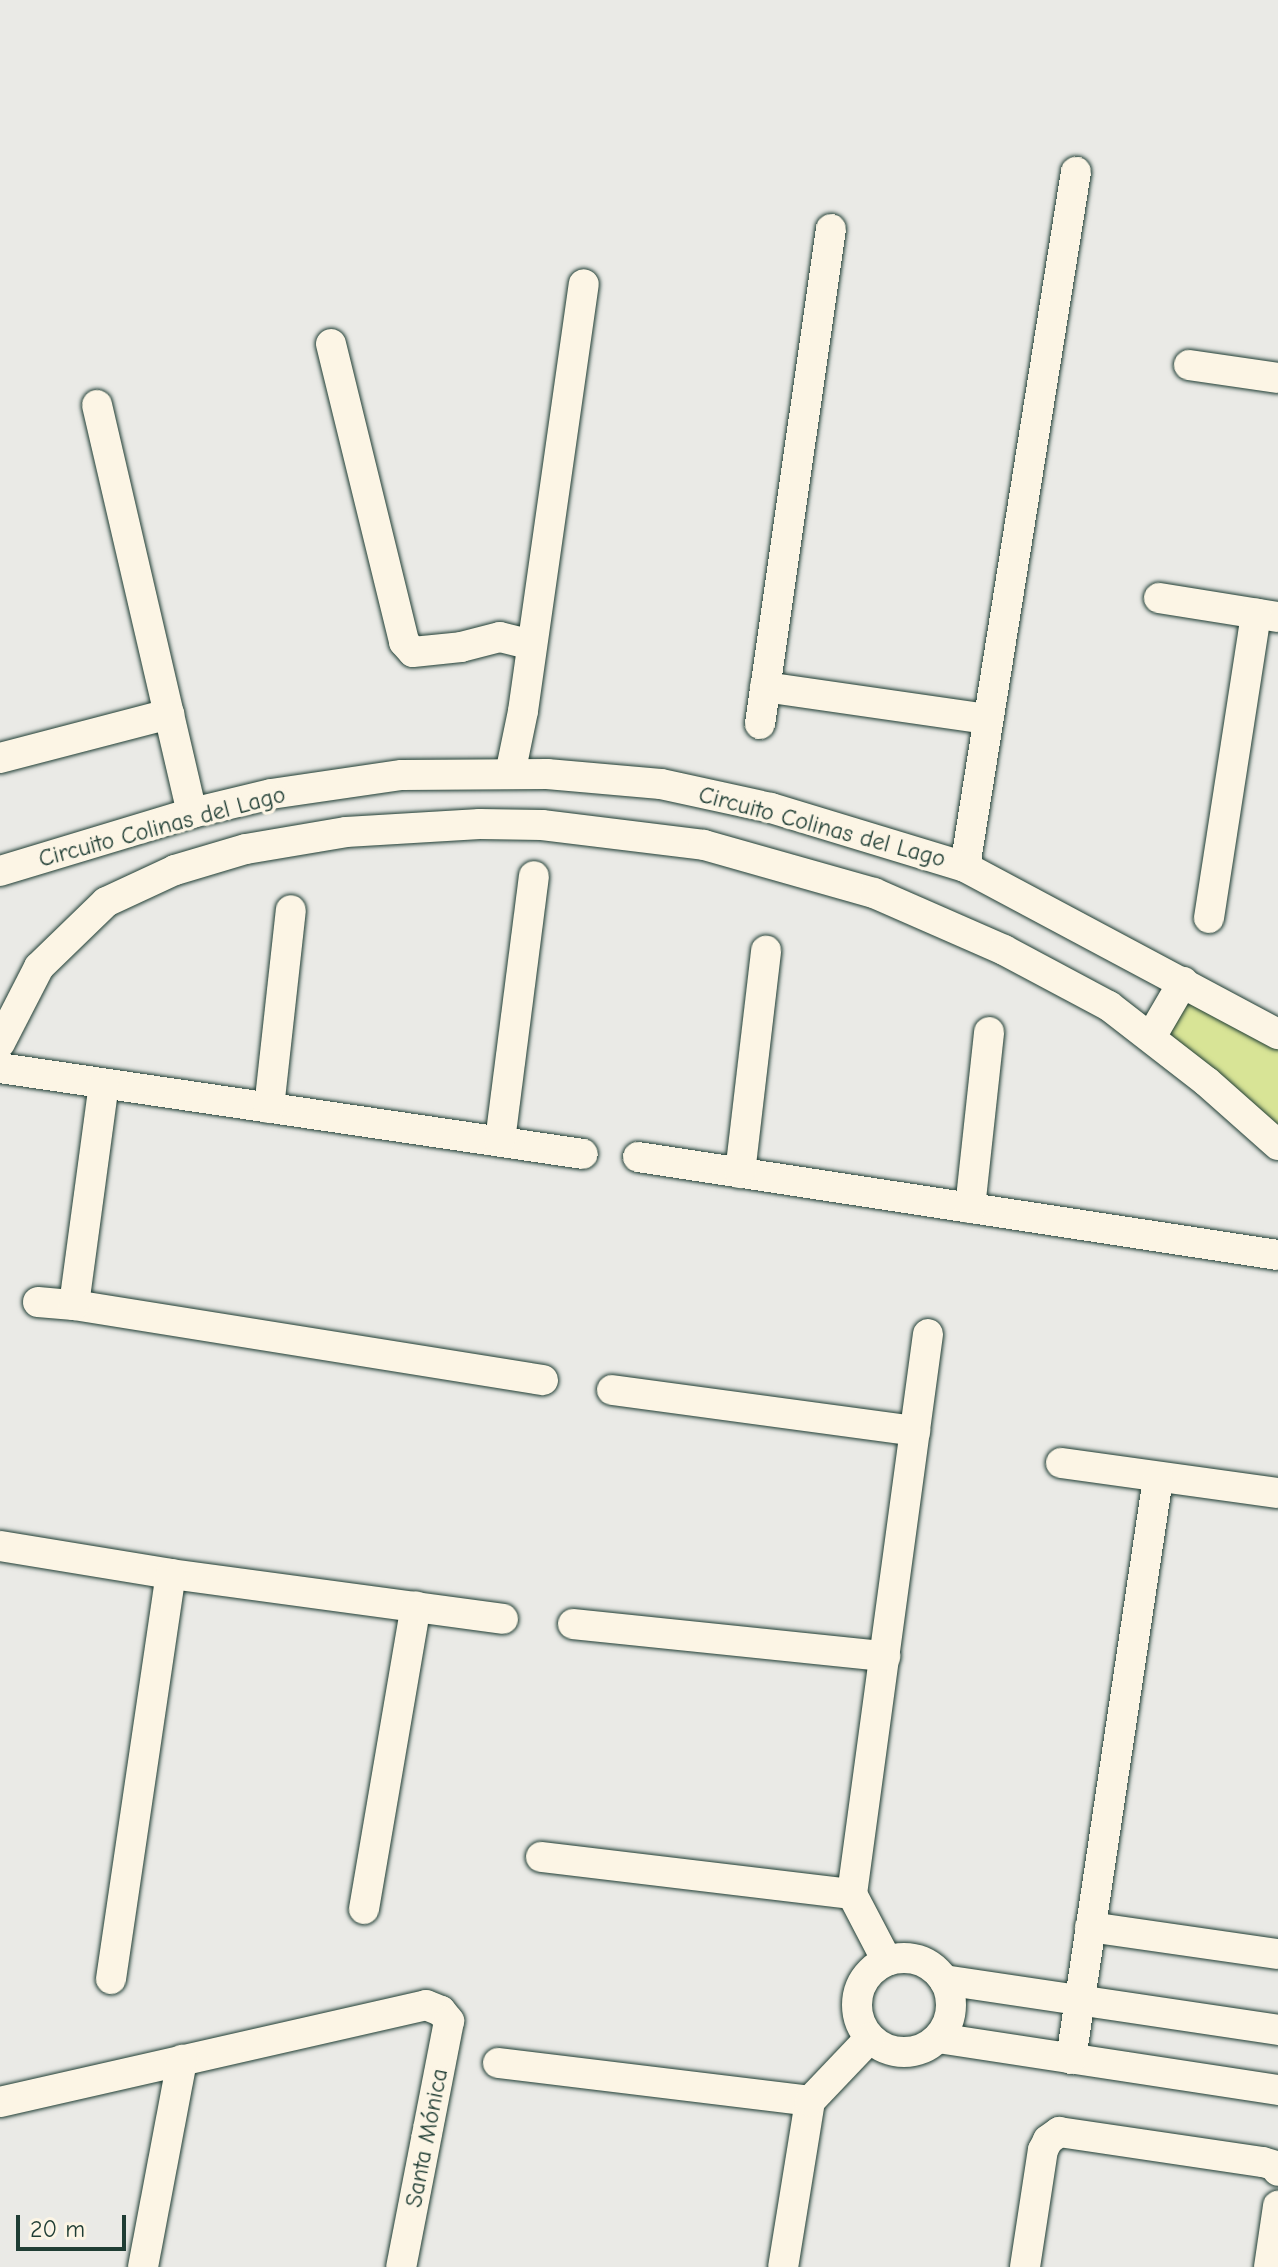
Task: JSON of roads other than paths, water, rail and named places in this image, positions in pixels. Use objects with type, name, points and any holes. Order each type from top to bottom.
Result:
[{"type":"street","points":[[965,867],[1076,172]]},
{"type":"street","points":[[760,724],[831,229]]},
{"type":"street","points":[[510,774],[523,711],[584,284]]},
{"type":"street","points":[[331,344],[404,642],[413,652],[461,647],[500,637],[531,645]]},
{"type":"street","points":[[1189,365],[1278,378]]},
{"type":"street","points":[[97,405],[192,813]]},
{"type":"street","points":[[1159,598],[1267,615],[1209,918]]},
{"type":"street","points":[[765,687],[987,719]]},
{"type":"street","points":[[0,758],[169,714]]},
{"type":"street","points":[[542,825],[547,774]]},
{"type":"street","name":"Circuito Colinas del Lago","points":[[0,871],[192,813],[271,794],[402,775],[547,774],[661,784],[771,808],[965,867],[1278,1034]]},
{"type":"street","name":"Circuito Colinas del Lago","points":[[0,1043],[39,967],[106,902],[175,870],[246,849],[346,832],[480,824],[542,825],[704,845],[874,893],[1004,950],[1109,1006],[1151,1037],[1278,1145]]},
{"type":"street","points":[[500,1141],[534,876]]},
{"type":"street","points":[[269,1108],[291,910]]},
{"type":"street","points":[[740,1173],[766,951]]},
{"type":"street","points":[[1151,1037],[1183,982]]},
{"type":"street","points":[[970,1208],[989,1032]]},
{"type":"street","points":[[0,1068],[583,1154]]},
{"type":"street","points":[[74,1305],[104,1084]]},
{"type":"street","points":[[638,1157],[1264,1252],[1278,1235]]},
{"type":"street","points":[[38,1302],[74,1305],[543,1380]]},
{"type":"street","points":[[887,1961],[852,1894],[928,1334]]},
{"type":"street","points":[[612,1390],[915,1431]]},
{"type":"street","points":[[1061,1463],[1278,1493]]},
{"type":"street","points":[[1071,2059],[1158,1478]]},
{"type":"street","points":[[0,1546],[171,1574],[503,1619]]},
{"type":"street","points":[[111,1979],[171,1574]]},
{"type":"street","points":[[364,1909],[416,1606]]},
{"type":"street","points":[[573,1624],[885,1656]]},
{"type":"street","points":[[541,1857],[852,1894]]},
{"type":"street","points":[[1090,1927],[1278,1954]]},
{"type":"street","points":[[944,1980],[951,2010],[938,2038],[926,2047],[897,2052],[870,2038],[862,2026],[858,1996],[866,1974],[887,1961],[903,1957],[919,1960],[944,1980],[1278,2030]]},
{"type":"street","name":"Santa Mónica","points":[[182,2060],[426,2005],[441,2011],[449,2021],[401,2267]]},
{"type":"street","points":[[783,2267],[810,2101],[870,2038]]},
{"type":"street","points":[[938,2038],[1278,2090]]},
{"type":"street","points":[[0,2102],[182,2060],[143,2267]]},
{"type":"street","points":[[498,2063],[810,2101]]},
{"type":"street","points":[[1025,2267],[1043,2150],[1048,2140],[1059,2132],[1263,2162],[1276,2166],[1278,2171]]},
{"type":"street","points":[[1269,2267],[1278,2206]]}]
